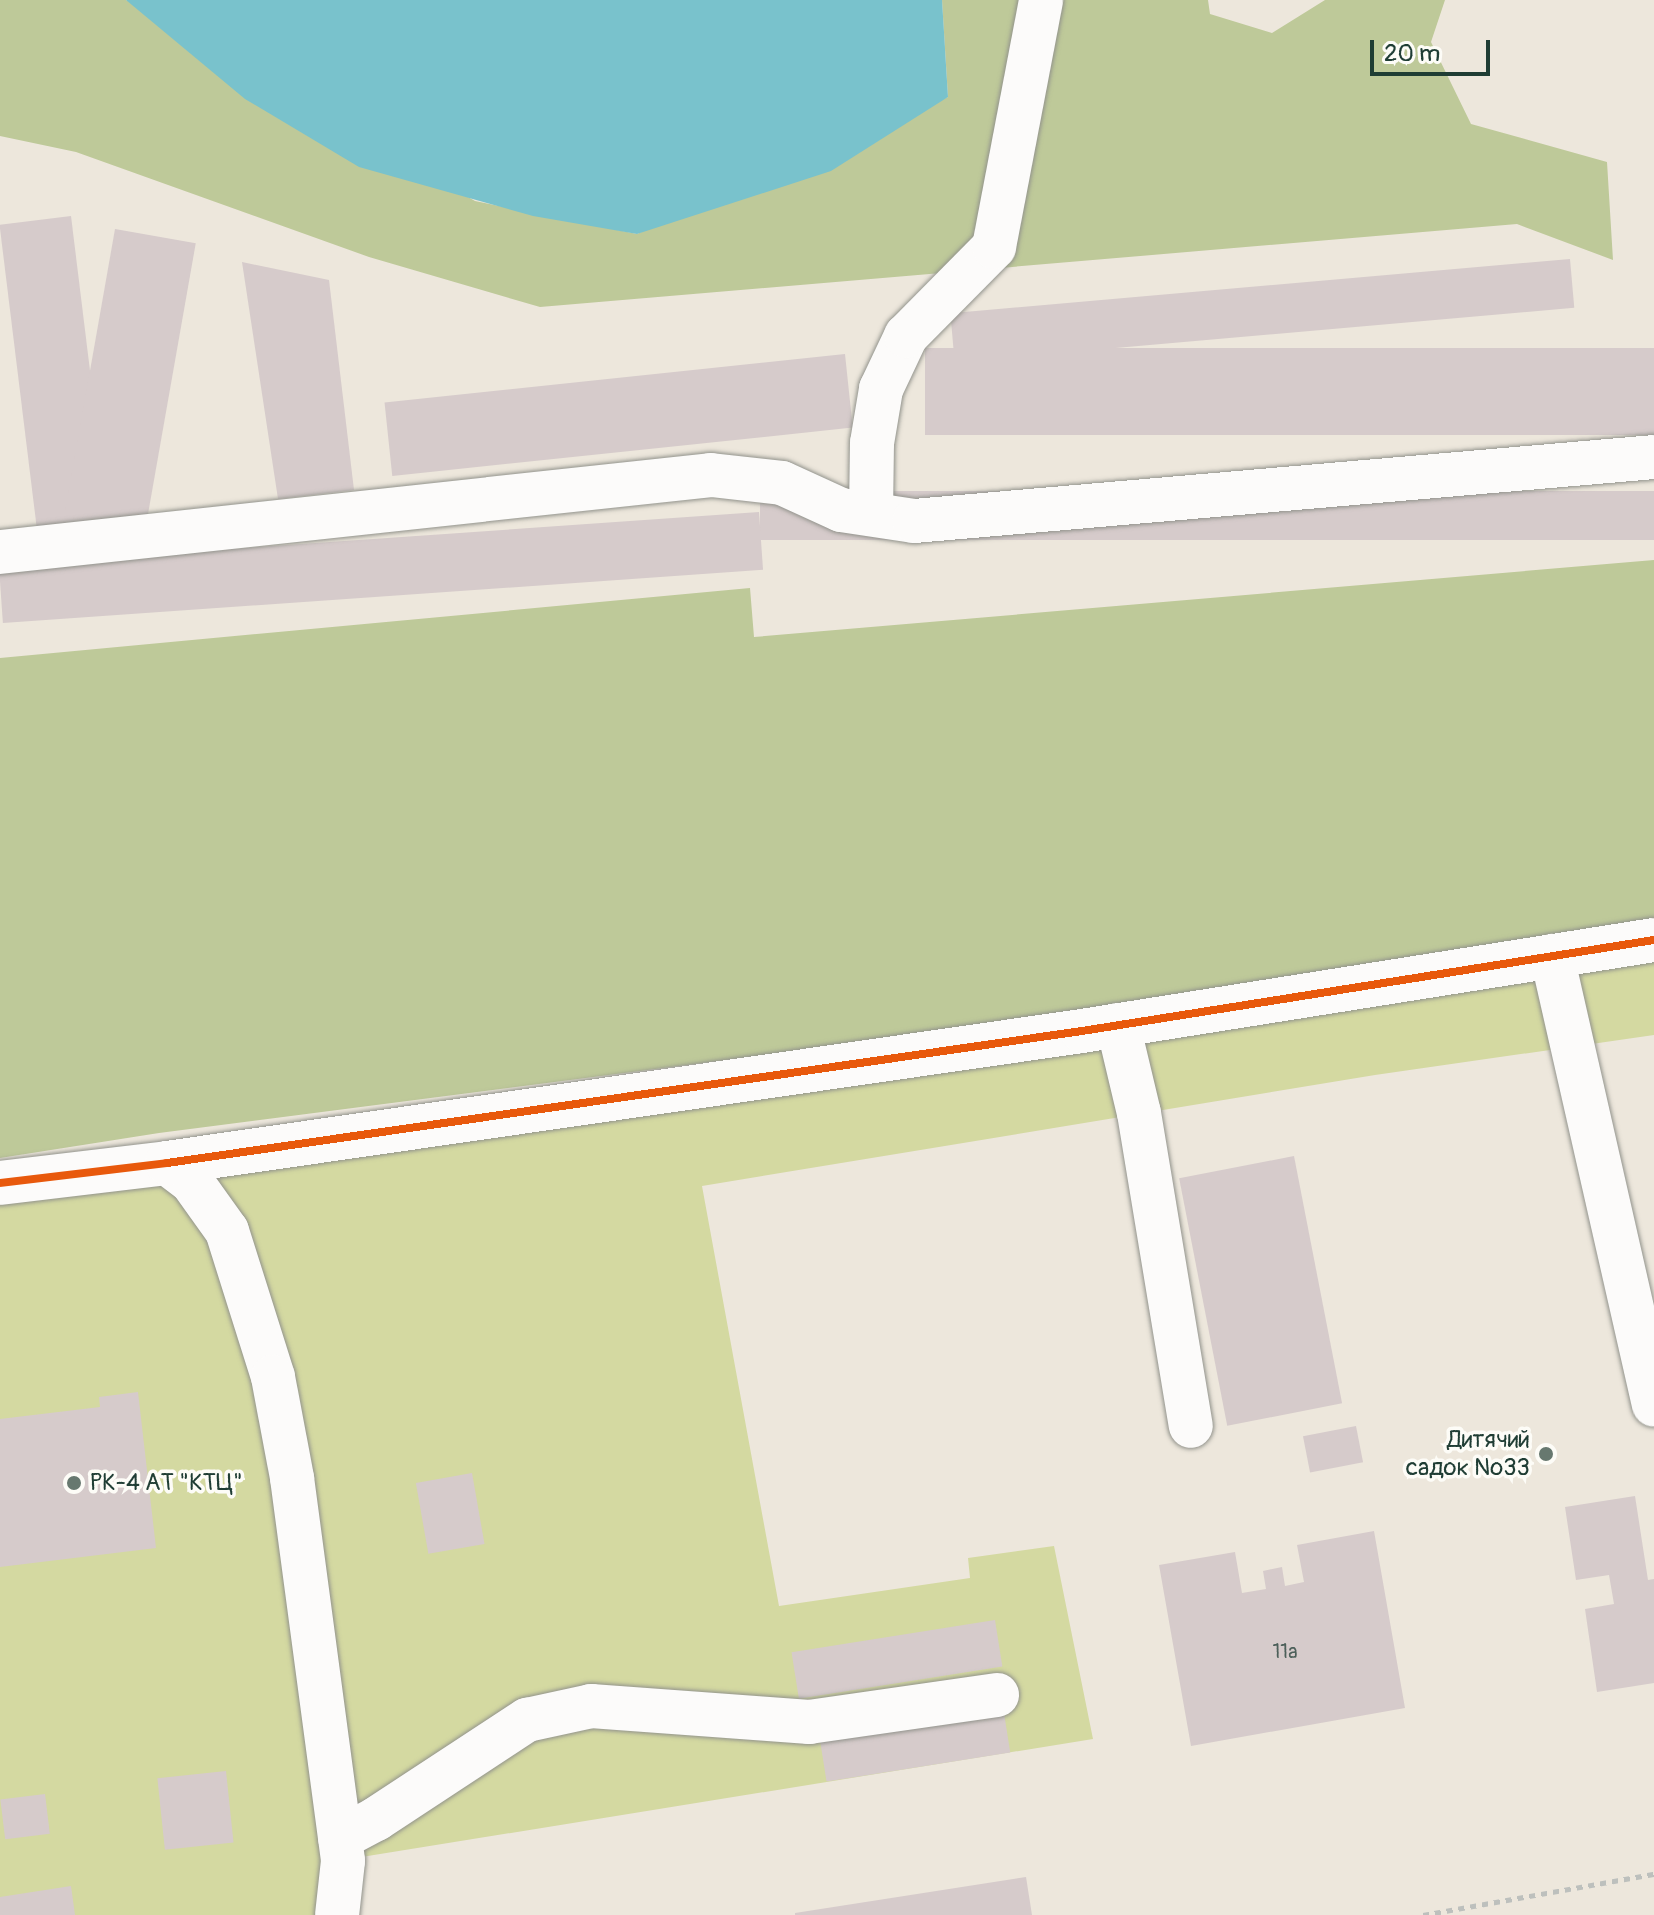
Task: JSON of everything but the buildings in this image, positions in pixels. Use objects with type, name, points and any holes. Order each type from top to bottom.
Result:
[{"type":"street","points":[[871,514],[872,443],[881,389],[906,336],[994,247],[1041,0]]},
{"type":"street","points":[[0,552],[711,475],[782,483],[841,510],[914,521],[1654,457]]},
{"type":"street","points":[[0,1183],[167,1163],[1118,1025],[1654,940]]},
{"type":"street","points":[[1552,956],[1654,1405]]},
{"type":"street","points":[[1118,1025],[1139,1113],[1191,1426]]},
{"type":"street","points":[[167,1163],[192,1182],[227,1231],[273,1377],[292,1478],[340,1838],[342,1892],[337,1915]]},
{"type":"street","points":[[340,1838],[376,1819],[527,1720],[553,1714],[591,1706],[809,1722],[997,1695]]},
{"type":"path","points":[[1423,1915],[1654,1874]]},
{"type":"green space","points":[[0,0],[126,0],[475,201],[637,234],[948,97],[942,0],[1208,0],[1210,14],[1272,33],[1325,0],[1445,0],[1431,42],[1471,124],[1607,162],[1613,260],[1517,224],[540,307],[369,257],[76,152],[0,136]]},
{"type":"green space","points":[[1654,560],[1654,940],[159,1133],[0,1158],[0,658],[750,588],[754,637]]},
{"type":"green space","points":[[1654,940],[1654,1035],[1375,1075],[702,1186],[779,1606],[970,1578],[968,1558],[1054,1546],[1093,1739],[343,1860],[337,1915],[0,1915],[0,1183]]},
{"type":"water","points":[[126,0],[942,0],[948,97],[831,171],[637,234],[533,216],[359,167],[245,99]]},
{"type":"cycle path","points":[[0,1183],[167,1163],[1082,1031],[1654,940]]},
{"type":"place","name":"Дитячий садок №33","points":[[1546,1454]]},
{"type":"place","name":"РК-4 АТ \"КТЦ\"","points":[[74,1483]]}]
